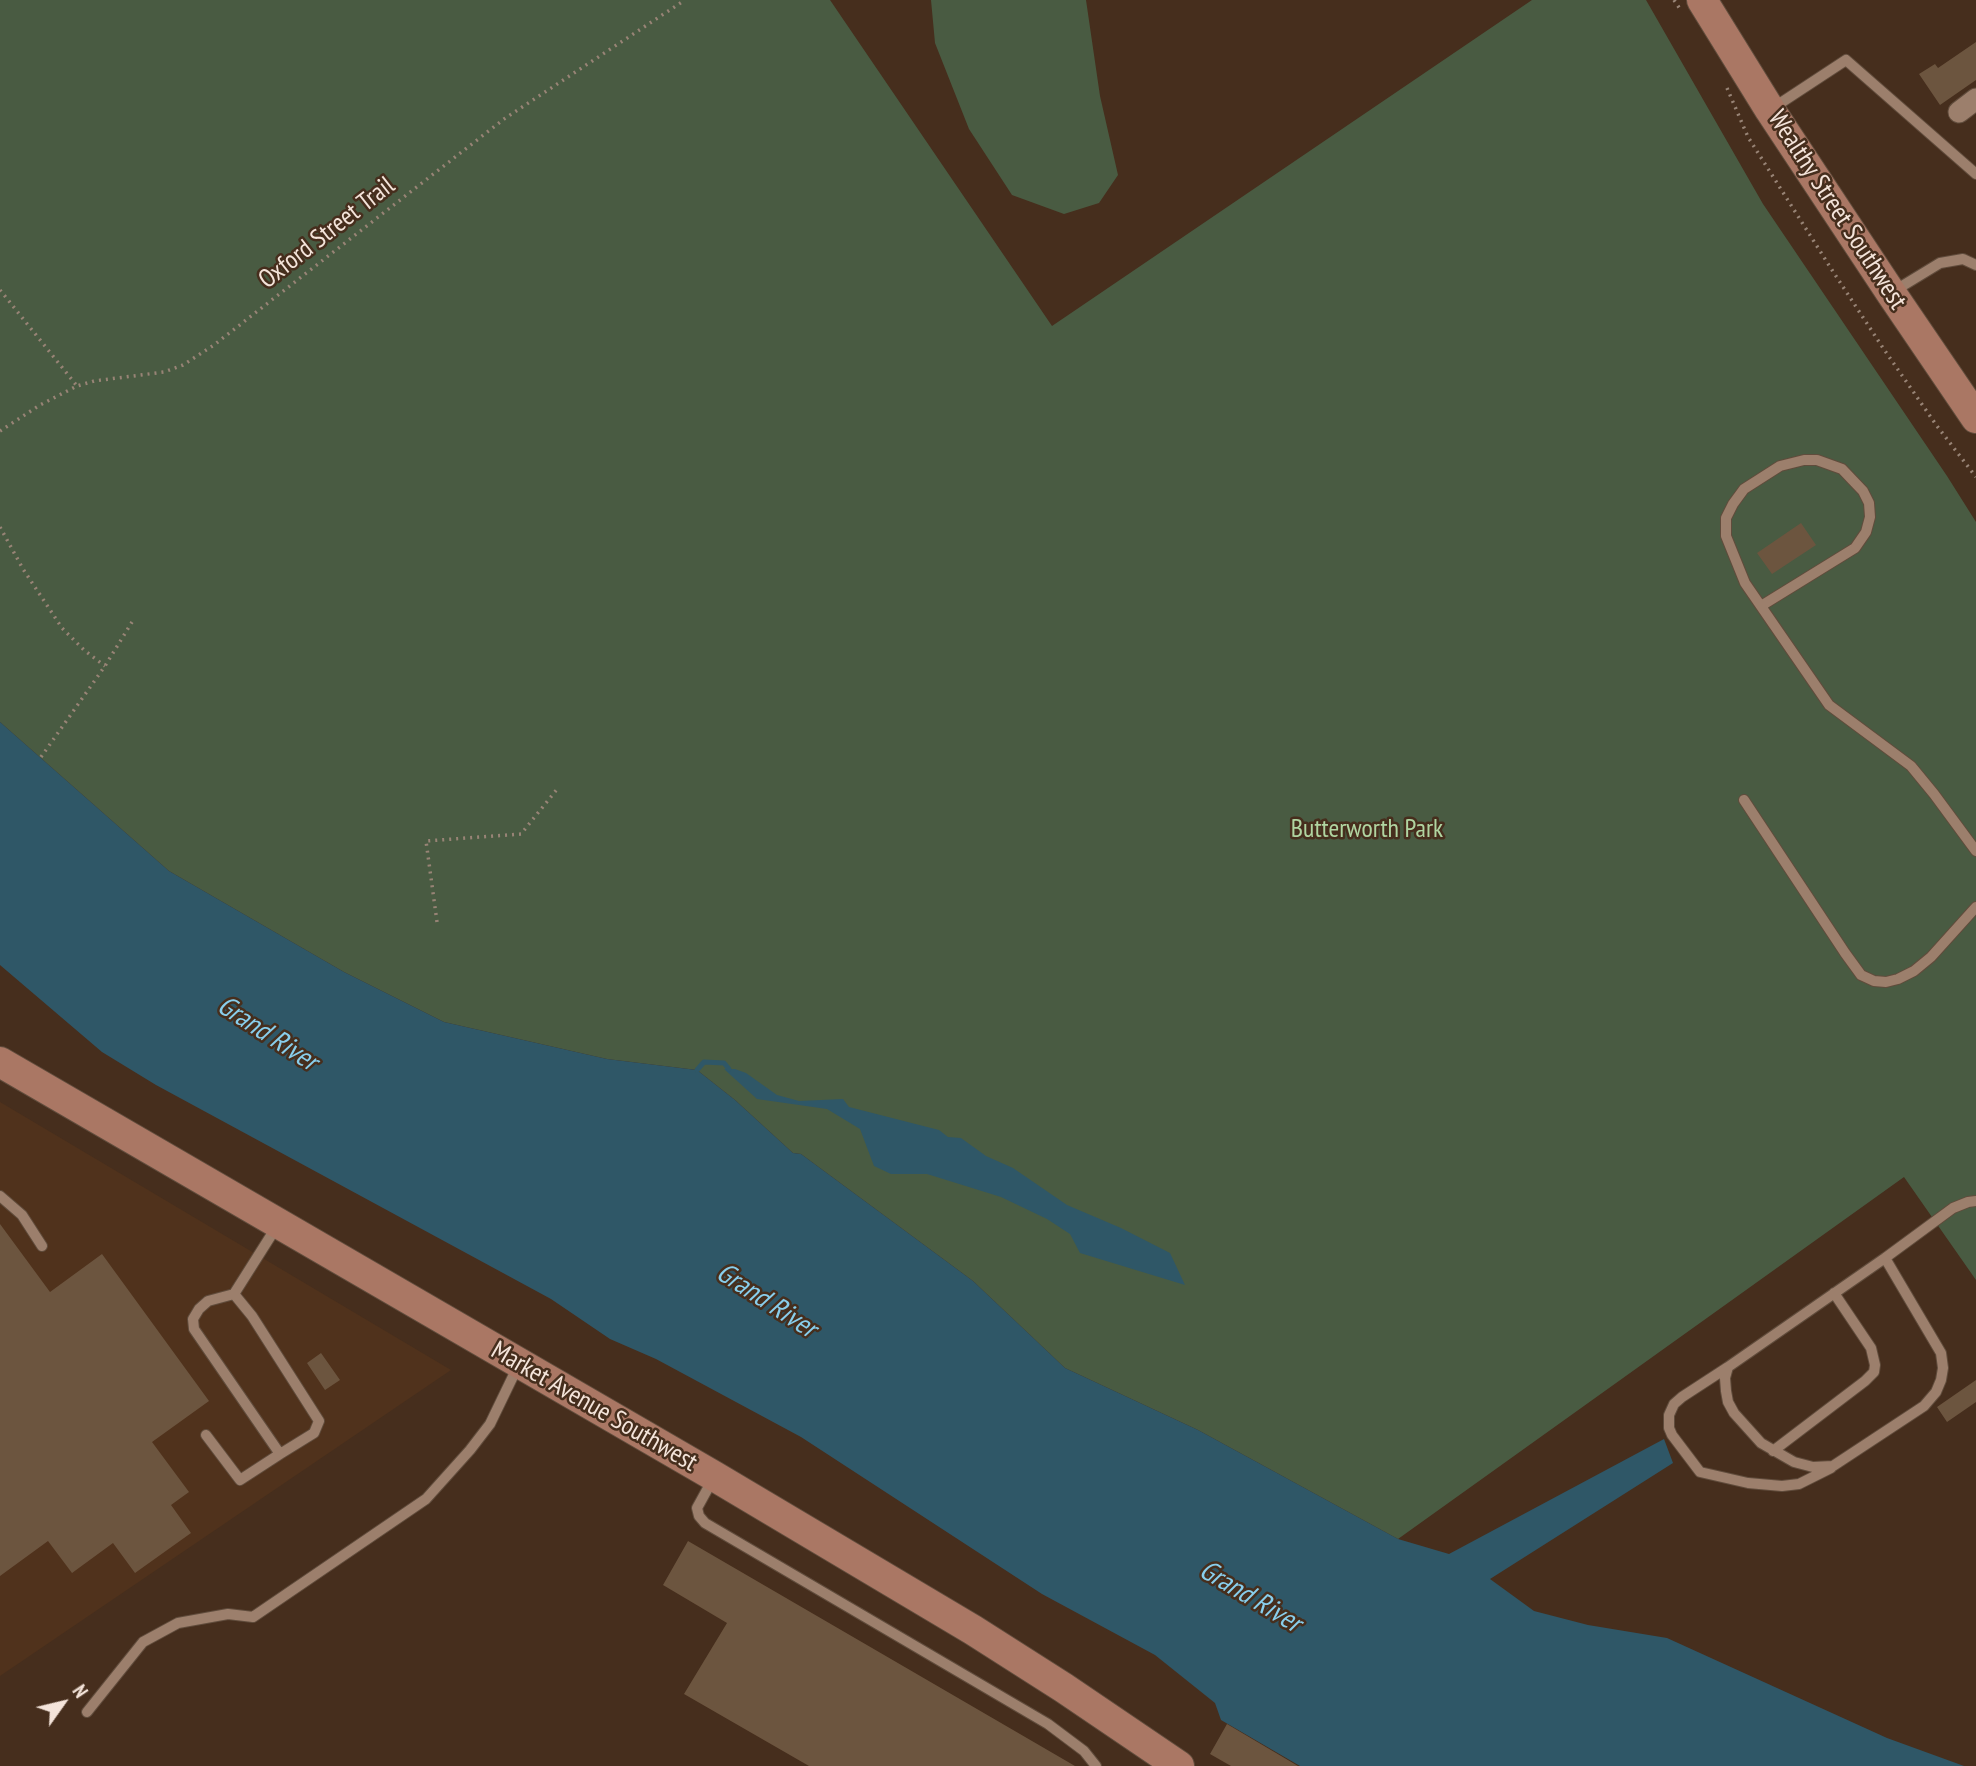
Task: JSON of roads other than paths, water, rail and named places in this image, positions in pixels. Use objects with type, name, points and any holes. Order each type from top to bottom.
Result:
[{"type":"main road","name":"Wealthy Street Southwest","points":[[1691,5],[1770,110],[1976,418]]},
{"type":"main road","name":"Market Avenue Southwest","points":[[0,1062],[974,1630],[1179,1766]]},
{"type":"lane","points":[[1770,110],[1846,60],[1975,171]]},
{"type":"lane","points":[[1891,293],[1940,263],[1963,259],[1976,265]]},
{"type":"lane","points":[[1761,606],[1855,548],[1866,532],[1871,517],[1869,503],[1863,491],[1842,469],[1817,460],[1780,466],[1744,489],[1726,518],[1726,536],[1745,583],[1829,705],[1911,766],[1976,851]]},
{"type":"lane","points":[[1744,800],[1845,953],[1861,975],[1874,981],[1898,979],[1913,971],[1931,957],[1976,907]]},
{"type":"lane","points":[[0,1196],[22,1216],[42,1246]]},
{"type":"lane","points":[[1885,1258],[1941,1353],[1941,1380],[1936,1392],[1924,1406],[1833,1466],[1799,1484],[1782,1486],[1748,1483],[1700,1472],[1669,1428],[1669,1415],[1674,1404],[1953,1209],[1976,1201]]},
{"type":"lane","points":[[279,1224],[234,1294],[208,1301],[193,1319],[194,1329],[280,1454]]},
{"type":"lane","points":[[1773,1451],[1874,1372],[1871,1348],[1834,1293]]},
{"type":"lane","points":[[206,1435],[240,1480],[314,1433],[319,1421],[252,1316],[234,1294]]},
{"type":"lane","points":[[87,1712],[143,1642],[178,1623],[228,1615],[253,1617],[426,1499],[490,1424],[519,1363]]},
{"type":"lane","points":[[1728,1367],[1726,1391],[1734,1413],[1760,1443],[1794,1462],[1813,1467],[1833,1466]]},
{"type":"lane","points":[[714,1476],[697,1508],[705,1523],[1048,1724],[1084,1751],[1096,1766]]},
{"type":"water","name":"Grand River","points":[[0,722],[169,871],[344,972],[444,1022],[607,1059],[697,1070],[735,1100],[793,1153],[801,1154],[973,1281],[1065,1368],[1198,1430],[1398,1539],[1449,1554],[1664,1439],[1673,1463],[1490,1579],[1534,1611],[1588,1625],[1667,1638],[1887,1738],[1964,1766],[1300,1766],[1221,1720],[1215,1703],[1155,1655],[1042,1594],[801,1437],[656,1359],[610,1339],[551,1299],[156,1085],[102,1052],[0,965]]},
{"type":"water","points":[[724,1069],[746,1073],[777,1095],[799,1101],[843,1099],[849,1107],[939,1130],[948,1137],[961,1138],[986,1156],[1013,1168],[1067,1205],[1170,1253],[1185,1285],[1080,1253],[1070,1234],[1047,1219],[1001,1197],[927,1174],[891,1174],[874,1166],[860,1129],[827,1109],[757,1099]]},
{"type":"waterway","points":[[697,1070],[704,1062],[724,1063],[729,1069]]},
{"type":"park label","name":"Butterworth Park","points":[[1367,830]]}]
